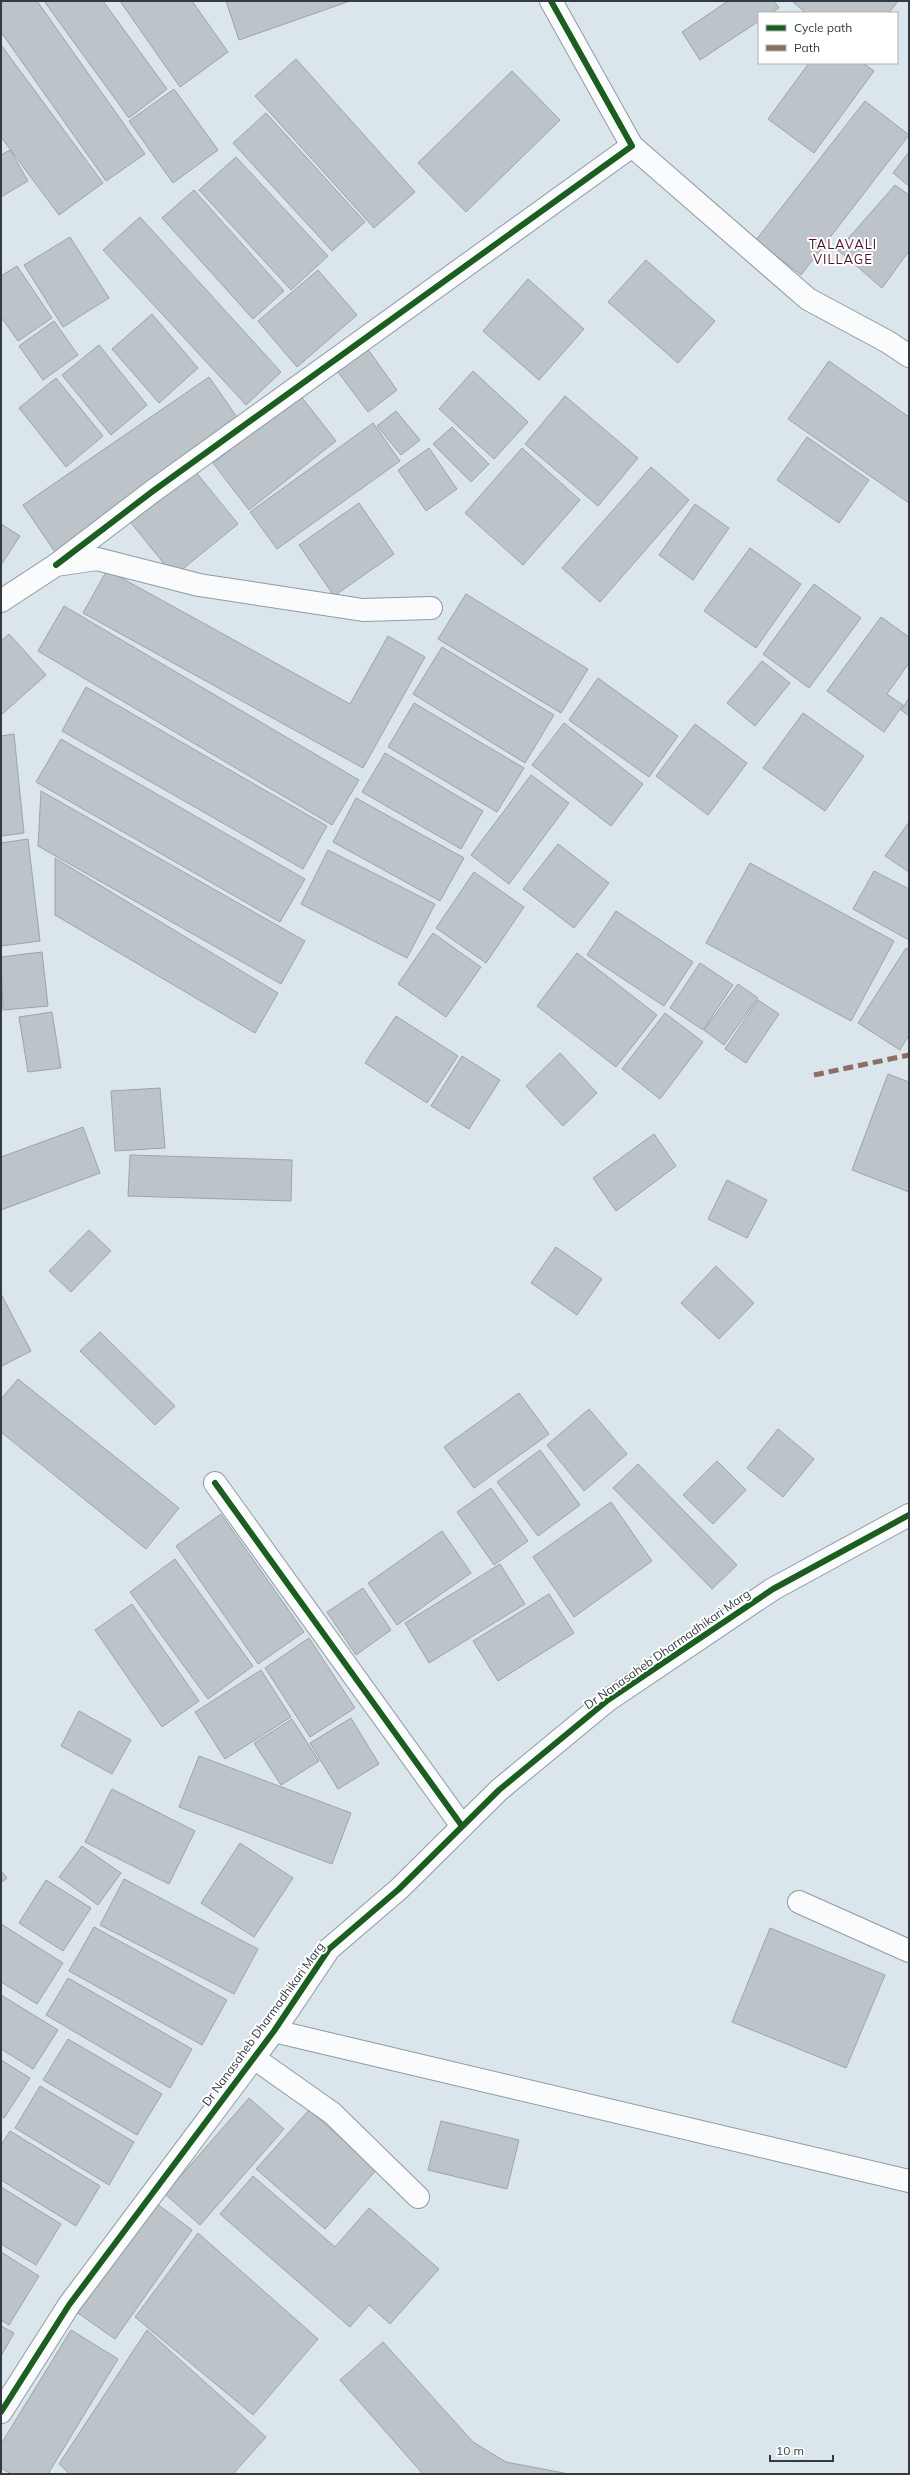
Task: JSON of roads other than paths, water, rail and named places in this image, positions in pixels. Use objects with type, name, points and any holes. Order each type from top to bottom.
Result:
[{"type":"street","points":[[551,1],[632,146],[808,299],[888,342],[909,356]]},
{"type":"street","points":[[1,601],[56,565],[153,491],[632,146]]},
{"type":"street","points":[[56,565],[97,559],[198,585],[363,610],[431,608]]},
{"type":"street","points":[[215,1482],[462,1826]]},
{"type":"street","name":"Dr Nanasaheb Dharmadhikari Marg","points":[[1,2412],[69,2305],[274,2031],[329,1948],[399,1890],[498,1790],[608,1700],[773,1589],[909,1515]]},
{"type":"street","points":[[799,1902],[909,1950]]},
{"type":"street","points":[[274,2031],[909,2181]]},
{"type":"street","points":[[254,2058],[332,2113],[418,2197]]},
{"type":"district","name":"TALAVALI VILLAGE","points":[[843,252]]}]
